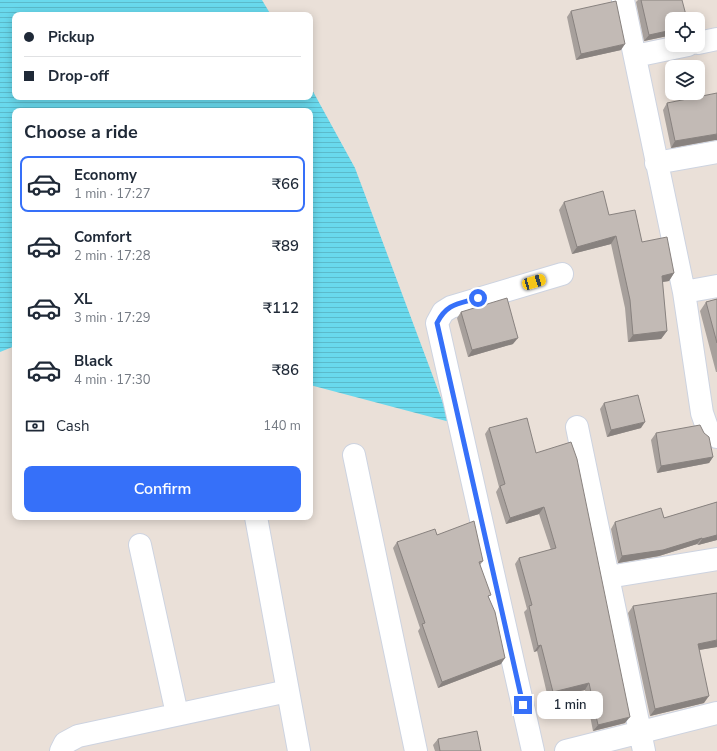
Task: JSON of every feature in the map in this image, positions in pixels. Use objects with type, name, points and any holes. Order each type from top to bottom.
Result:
[{"type":"street","points":[[623,0],[684,292],[702,413],[708,430],[717,437]]},
{"type":"street","points":[[705,42],[717,39]]},
{"type":"street","points":[[635,56],[665,50]]},
{"type":"street","points":[[656,163],[717,152]]},
{"type":"street","points":[[533,751],[437,323],[442,312],[451,307],[562,274]]},
{"type":"street","points":[[684,292],[717,286]]},
{"type":"street","points":[[577,427],[642,741]]},
{"type":"street","points":[[354,455],[416,751]]},
{"type":"street","points":[[257,520],[299,751]]},
{"type":"street","points":[[140,545],[177,714]]},
{"type":"street","points":[[608,577],[717,559]]},
{"type":"street","points":[[61,751],[65,743],[78,736],[288,691]]},
{"type":"street","points":[[566,751],[642,741],[717,713]]},
{"type":"water","points":[[0,0],[262,0],[269,12],[12,12],[12,100],[313,100],[313,91],[355,168],[450,422],[313,386],[313,108],[12,108],[12,347],[0,352]]},
{"type":"building","points":[[641,0],[682,0],[685,12],[665,12],[665,32],[649,35]]},
{"type":"building","points":[[616,1],[625,44],[581,54],[571,11]]},
{"type":"building","points":[[717,93],[717,134],[675,141],[667,103],[682,100],[705,100],[705,95]]},
{"type":"building","points":[[603,191],[609,215],[635,210],[642,242],[667,237],[674,273],[662,276],[667,331],[633,335],[630,300],[616,236],[577,247],[564,202]]},
{"type":"building","points":[[507,298],[518,338],[472,350],[461,312]]},
{"type":"building","points":[[717,299],[717,343],[706,302]]},
{"type":"building","points":[[638,395],[645,422],[611,430],[604,403]]},
{"type":"building","points":[[527,418],[536,453],[571,442],[577,459],[630,717],[598,725],[589,683],[553,692],[541,645],[538,646],[529,606],[532,605],[519,558],[556,548],[544,507],[510,518],[500,486],[505,484],[489,428]]},
{"type":"building","points":[[700,425],[704,433],[709,437],[713,457],[661,466],[656,433]]},
{"type":"building","points":[[717,502],[717,535],[663,550],[622,556],[615,522],[661,508],[664,518]]},
{"type":"building","points":[[474,521],[483,561],[479,562],[491,595],[488,596],[495,612],[505,658],[442,682],[422,624],[425,623],[397,542],[435,529],[437,535]]},
{"type":"building","points":[[717,593],[717,640],[698,644],[709,696],[655,709],[633,606]]},
{"type":"building","points":[[477,731],[481,751],[440,751],[438,739]]},
{"type":"route","points":[[478,298],[451,307],[442,312],[437,323],[523,705]]}]
